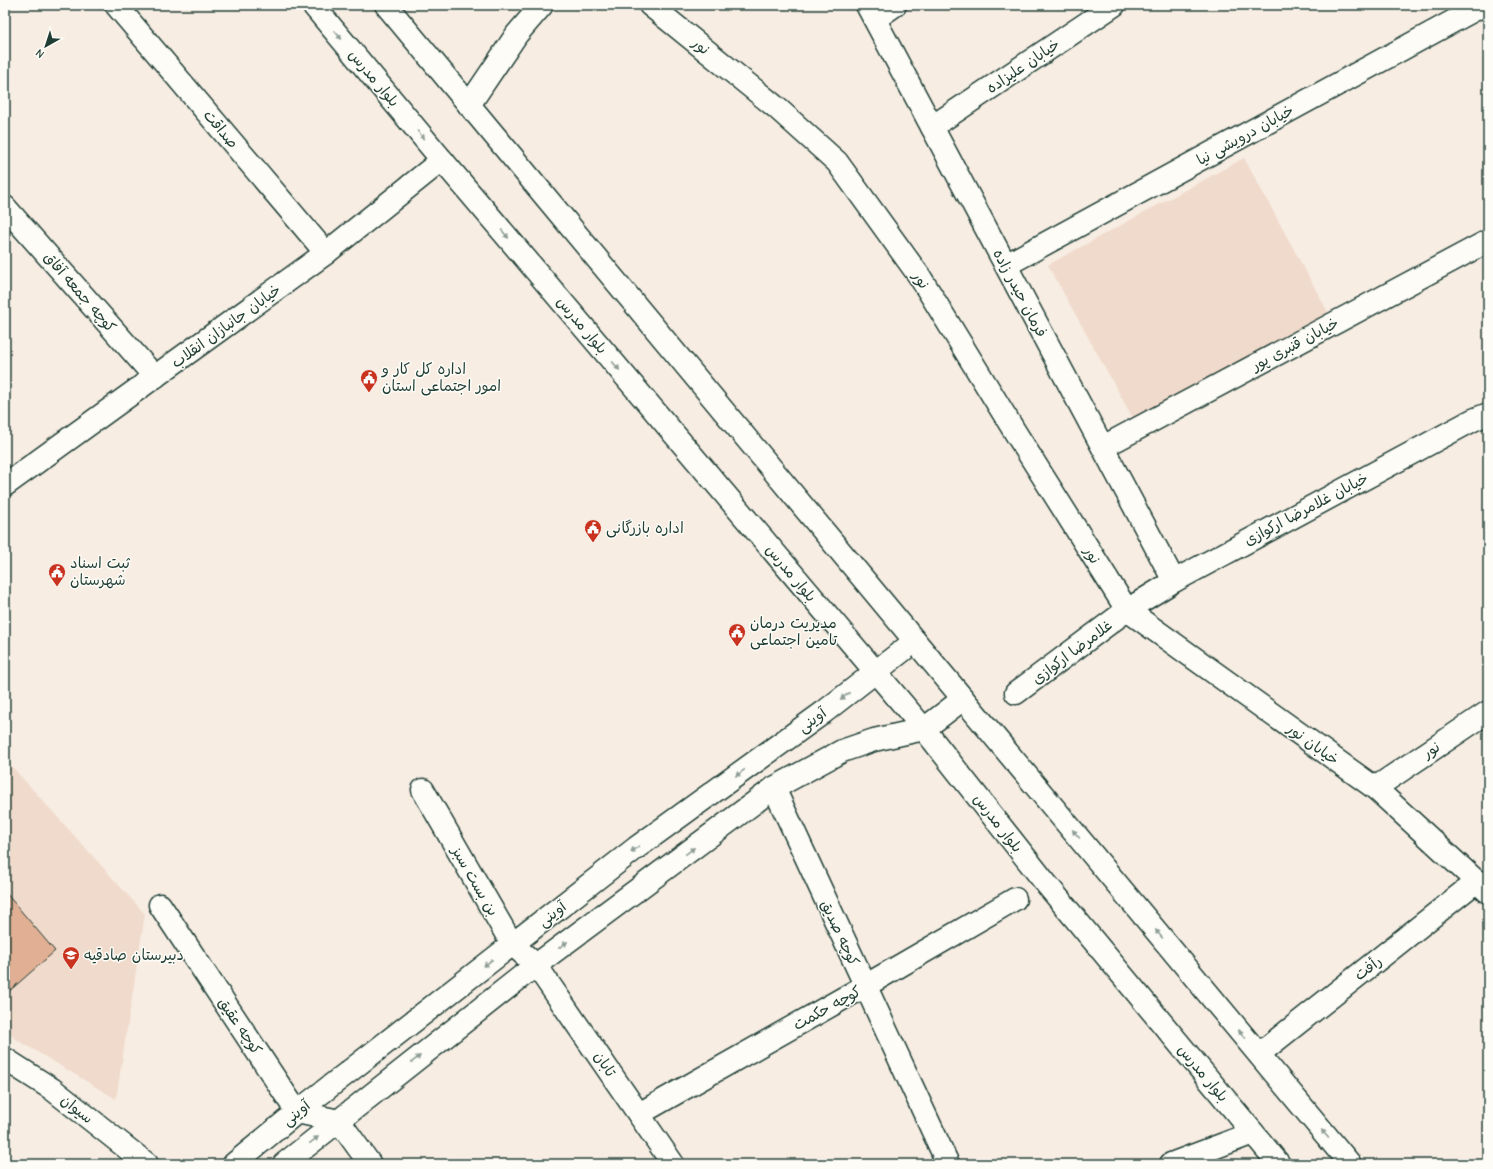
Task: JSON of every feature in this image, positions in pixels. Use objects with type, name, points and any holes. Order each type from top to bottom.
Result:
[{"type":"street","name":"صداقت","points":[[116,5],[326,253]]},
{"type":"street","name":"بلوار مدرس","points":[[313,5],[442,160],[924,729],[1044,881],[1279,1164]]},
{"type":"street","points":[[386,5],[1350,1164]]},
{"type":"street","points":[[469,105],[517,34],[542,5]]},
{"type":"street","name":"نور","points":[[650,5],[777,108],[837,162],[920,277],[1127,610]]},
{"type":"street","points":[[871,12],[895,5]]},
{"type":"street","name":"خیابان علیزاده","points":[[932,128],[1114,5]]},
{"type":"street","name":"خیابان درویشی نیا","points":[[1006,265],[1483,5]]},
{"type":"street","name":"فرمان حیدر زاده","points":[[871,12],[1174,580]]},
{"type":"street","name":"خیابان جانبازان انقلاب","points":[[5,485],[326,253],[442,160]]},
{"type":"street","name":"کوچه جمعه آفاق","points":[[5,207],[155,378]]},
{"type":"street","name":"خیابان قنبری پور","points":[[1103,446],[1488,241]]},
{"type":"street","name":"خیابان غلامرضا ارکوازی","points":[[1127,610],[1174,580],[1472,420],[1488,414]]},
{"type":"street","name":"غلامرضا ارکوازی","points":[[1016,693],[1127,610]]},
{"type":"street","name":"خیابان نور","points":[[1127,610],[1375,788],[1482,887]]},
{"type":"street","name":"آوینی","points":[[234,1164],[297,1112],[636,848],[876,673],[915,641]]},
{"type":"street","points":[[924,729],[963,699]]},
{"type":"street","name":"نور","points":[[1375,788],[1488,712]]},
{"type":"street","name":"آوینی","points":[[284,1164],[536,965],[774,788],[842,751],[874,740],[924,729]]},
{"type":"street","name":"کوچه صدیق","points":[[774,788],[948,1164]]},
{"type":"street","name":"بن بست سبز","points":[[423,790],[512,944],[536,965]]},
{"type":"street","name":"رأفت","points":[[1259,1054],[1482,887]]},
{"type":"street","name":"کوچه حکمت","points":[[639,1114],[1015,899]]},
{"type":"street","name":"کوچه عقیق","points":[[160,905],[297,1112]]},
{"type":"street","name":"تابان","points":[[536,965],[673,1164]]},
{"type":"street","name":"سیوان","points":[[5,1059],[52,1089],[147,1164]]},
{"type":"street","points":[[297,1112],[339,1121],[370,1164]]},
{"type":"street","points":[[1171,1164],[1253,1133]]},
{"type":"shaded area","points":[[1244,158],[1329,314],[1134,420],[1048,265]]},
{"type":"shaded area","name":"دبیرستان صادقیه","points":[[5,759],[145,914],[116,1099],[14,1038],[5,1027]]},
{"type":"building","points":[[5,892],[55,951],[6,994],[5,993]]},
{"type":"place","name":"اداره کل کار و امور اجتماعی استان","points":[[369,393]]},
{"type":"place","name":"اداره بازرگانی","points":[[593,543]]},
{"type":"place","name":"ثبت اسناد شهرستان","points":[[57,587]]},
{"type":"place","name":"مدیریت درمان تامین اجتماعی","points":[[737,647]]},
{"type":"place","name":"دبیرستان صادقیه","points":[[71,970]]}]
